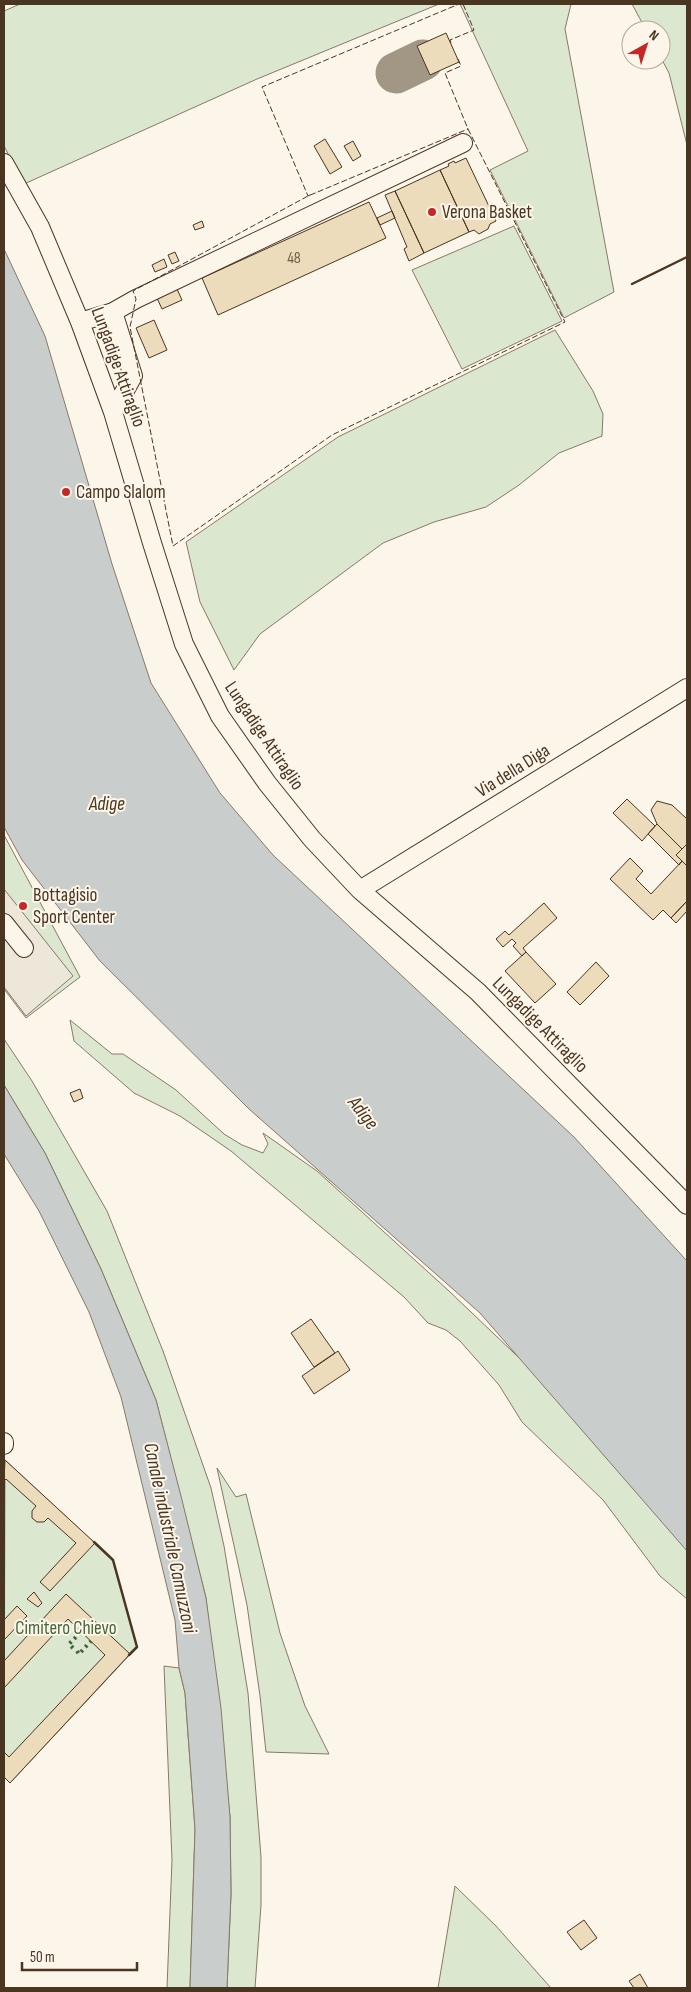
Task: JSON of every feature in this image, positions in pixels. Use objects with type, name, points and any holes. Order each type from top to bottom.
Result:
[{"type":"street","points":[[80,322],[113,312],[136,299],[463,143]]},
{"type":"street","name":"Lungadige Attiraglio","points":[[4,163],[40,227],[80,322],[113,412],[184,644],[220,716],[266,783],[312,839],[360,890],[478,992],[687,1205]]},
{"type":"street","points":[[113,312],[134,376],[113,412]]},
{"type":"street","name":"Via della Diga","points":[[360,890],[687,688]]},
{"type":"street","points":[[4,923],[24,948]]},
{"type":"green space","points":[[20,4],[439,4],[257,79],[24,184],[4,146],[4,11]]},
{"type":"green space","points":[[460,4],[571,4],[565,29],[614,292],[564,318],[490,170],[528,151]]},
{"type":"green space","points":[[632,4],[687,4],[687,145],[667,70],[671,70],[671,20],[641,20]]},
{"type":"green space","points":[[514,226],[562,321],[462,369],[412,270]]},
{"type":"green space","points":[[555,330],[593,391],[603,414],[602,436],[559,453],[519,485],[486,507],[434,522],[383,543],[260,634],[234,670],[200,602],[186,542],[338,437]]},
{"type":"green space","name":"Bottagisio Sport Center","points":[[4,835],[80,977],[26,1018],[4,989]]},
{"type":"green space","points":[[70,1020],[112,1054],[123,1054],[176,1090],[224,1134],[242,1145],[263,1153],[268,1144],[263,1133],[317,1171],[449,1291],[538,1376],[687,1543],[687,1599],[660,1576],[603,1500],[522,1422],[499,1385],[460,1341],[446,1330],[428,1323],[404,1297],[231,1151],[180,1116],[134,1093],[74,1041]]},
{"type":"green space","points":[[4,1039],[32,1081],[107,1211],[163,1351],[211,1488],[224,1546],[248,1693],[261,1857],[261,1905],[255,1988],[227,1988],[231,1894],[230,1817],[206,1598],[156,1400],[101,1269],[45,1153],[4,1085]]},
{"type":"green space","name":"Cimitero Chievo","points":[[5,1460],[113,1560],[137,1647],[10,1783],[4,1777]]},
{"type":"green space","points":[[217,1468],[236,1497],[246,1494],[280,1633],[305,1706],[329,1754],[266,1752],[247,1605]]},
{"type":"green space","points":[[164,1666],[179,1668],[185,1693],[195,1829],[190,1988],[167,1988],[172,1860]]},
{"type":"green space","points":[[455,1886],[496,1926],[551,1988],[438,1988]]},
{"type":"shaded area","name":"Bottagisio Sport Center","points":[[4,889],[73,976],[26,1016],[4,987]]},
{"type":"water","name":"Adige","points":[[4,249],[45,336],[112,564],[151,683],[220,793],[273,855],[574,1137],[687,1261],[687,1551],[480,1313],[249,1109],[100,961],[22,860],[4,827]]},
{"type":"water","name":"Canale industriale Camuzzoni","points":[[4,1085],[45,1153],[101,1269],[156,1400],[181,1496],[206,1598],[221,1708],[230,1817],[231,1894],[227,1988],[190,1988],[195,1829],[185,1693],[179,1668],[175,1620],[121,1397],[89,1312],[39,1211],[4,1154]]},
{"type":"building","points":[[446,33],[459,62],[430,75],[417,46]]},
{"type":"building","points":[[325,139],[342,167],[330,174],[314,146]]},
{"type":"building","points":[[353,141],[361,156],[353,161],[344,146]]},
{"type":"building","points":[[466,158],[496,221],[479,234],[474,230],[469,232],[440,170],[449,166],[448,164],[454,161],[455,163]]},
{"type":"building","name":"Verona Basket","points":[[440,170],[469,232],[424,253],[395,191]]},
{"type":"building","points":[[395,191],[424,253],[409,261],[404,249],[407,247],[385,195]]},
{"type":"building","points":[[369,202],[386,238],[218,315],[202,278]]},
{"type":"building","points":[[392,211],[395,218],[380,225],[377,218]]},
{"type":"building","points":[[202,221],[204,227],[195,230],[193,225]]},
{"type":"building","points":[[175,252],[179,261],[172,264],[168,255]]},
{"type":"building","points":[[164,259],[167,267],[155,272],[152,265]]},
{"type":"building","points":[[177,289],[182,300],[162,309],[157,298]]},
{"type":"building","points":[[154,320],[167,350],[149,358],[136,328]]},
{"type":"building","points":[[627,799],[655,826],[642,841],[613,813]]},
{"type":"building","points":[[657,801],[672,805],[687,819],[687,844],[682,849],[657,824],[651,810]]},
{"type":"building","points":[[657,824],[682,849],[676,855],[682,861],[679,865],[648,834]]},
{"type":"building","points":[[687,844],[687,866],[676,855]]},
{"type":"building","points":[[630,858],[643,871],[636,879],[651,894],[682,861],[687,866],[687,901],[671,918],[663,910],[653,920],[610,879]]},
{"type":"building","points":[[687,901],[687,911],[676,923],[671,918]]},
{"type":"building","points":[[544,903],[557,918],[523,948],[526,952],[522,956],[513,946],[516,943],[512,939],[503,947],[496,939],[505,931],[509,935]]},
{"type":"building","points":[[526,952],[556,984],[535,1003],[505,971]]},
{"type":"building","points":[[596,962],[609,976],[580,1005],[567,992]]},
{"type":"building","points":[[80,1089],[83,1098],[74,1102],[70,1093]]},
{"type":"building","points":[[311,1319],[335,1353],[314,1367],[291,1333]]},
{"type":"building","points":[[338,1351],[350,1370],[314,1394],[302,1376]]},
{"type":"building","points":[[5,1460],[95,1543],[50,1591],[40,1582],[76,1543],[48,1518],[44,1522],[37,1522],[32,1518],[32,1511],[36,1506],[6,1479],[4,1481]]},
{"type":"building","points":[[34,1592],[42,1603],[38,1607],[27,1599]]},
{"type":"building","points":[[66,1594],[130,1654],[10,1783],[4,1777],[4,1752],[9,1757],[105,1655],[68,1619],[4,1688],[4,1661]]},
{"type":"building","points":[[17,1606],[27,1616],[4,1640],[4,1620]]},
{"type":"building","points":[[584,1920],[597,1938],[581,1950],[567,1932]]},
{"type":"building","points":[[640,1974],[648,1988],[634,1988],[629,1981]]},
{"type":"taxiway","points":[[396,73],[423,60]]},
{"type":"hedge","points":[[73,1648],[69,1644],[81,1632]]},
{"type":"hedge","points":[[77,1651],[79,1654],[91,1641]]},
{"type":"fence","points":[[310,195],[308,196],[262,87],[459,4]]},
{"type":"fence","points":[[451,43],[450,40],[474,30],[463,4]]},
{"type":"fence","points":[[458,59],[461,66],[445,73],[467,129]]},
{"type":"fence","points":[[468,129],[565,322],[332,435],[173,546],[130,327],[136,299],[133,291],[308,196],[468,129]]},
{"type":"wall","points":[[632,284],[687,257]]},
{"type":"wall","points":[[94,1542],[113,1560],[137,1647],[129,1655]]},
{"type":"place","name":"Verona Basket","points":[[432,212]]},
{"type":"place","name":"Campo Slalom","points":[[66,492]]},
{"type":"place","name":"Bottagisio Sport Center","points":[[23,906]]}]
